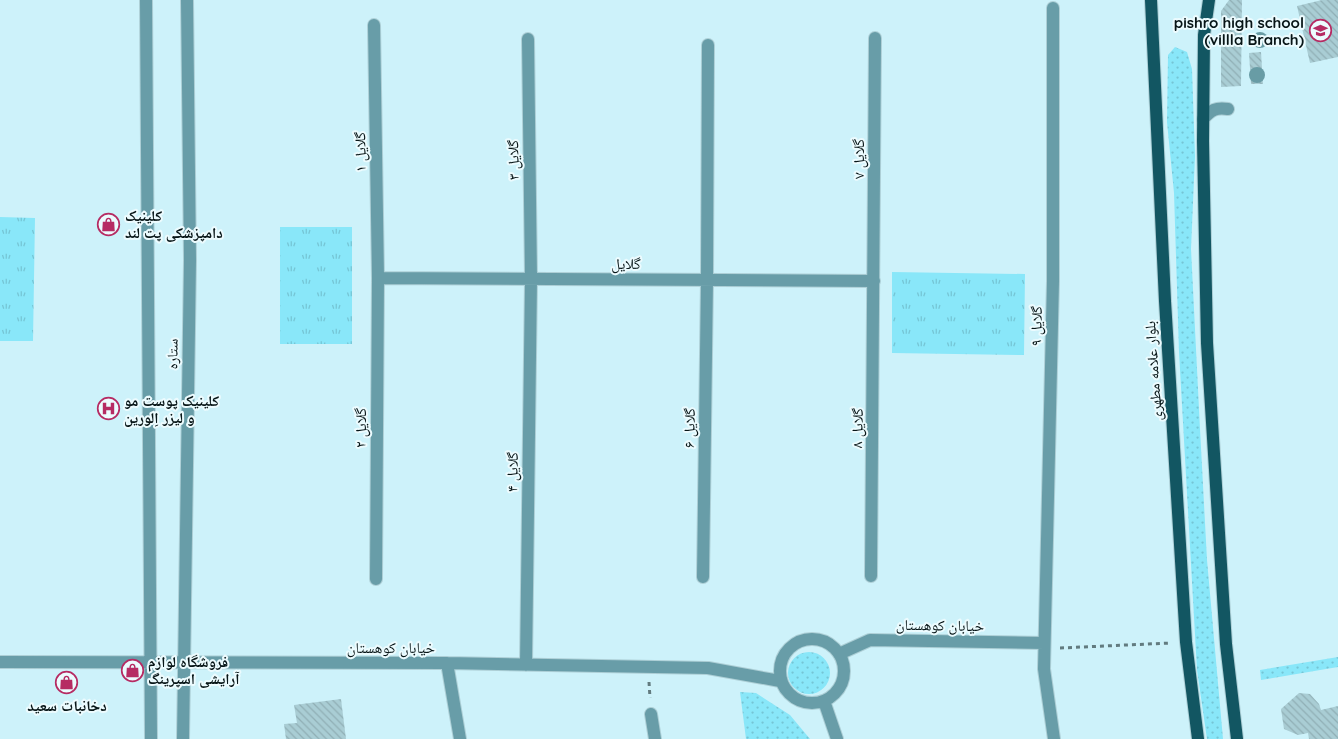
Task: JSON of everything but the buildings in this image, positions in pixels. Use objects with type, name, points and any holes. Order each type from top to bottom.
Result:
[{"type":"main road","name":"بلوار علامه مطهری","points":[[1151,0],[1166,311],[1186,642],[1198,739]]},
{"type":"main road","points":[[1209,0],[1204,35],[1203,119],[1207,343],[1226,644],[1237,739]]},
{"type":"street","name":"ستاره","points":[[146,0],[152,663],[151,739]]},
{"type":"street","name":"ستاره","points":[[183,739],[190,260],[187,0]]},
{"type":"street","name":"گلایل ۹","points":[[1053,8],[1053,281],[1044,669],[1054,739]]},
{"type":"street","name":"گلایل ۱","points":[[374,25],[378,278]]},
{"type":"street","name":"گلایل ۷","points":[[874,281],[875,38]]},
{"type":"street","name":"گلایل ۳","points":[[528,39],[531,280]]},
{"type":"street","name":"گلایل ۶","points":[[703,577],[708,45]]},
{"type":"street","points":[[1203,119],[1211,110],[1219,107],[1228,109]]},
{"type":"street","name":"گلایل","points":[[378,278],[874,281]]},
{"type":"street","name":"گلایل ۲","points":[[376,579],[378,278]]},
{"type":"street","name":"گلایل ۴","points":[[526,665],[531,280]]},
{"type":"street","name":"گلایل ۸","points":[[871,576],[874,281]]},
{"type":"street","points":[[803,640],[823,641],[832,646],[839,654],[844,670],[840,686],[834,695],[824,701],[814,704],[803,703],[793,698],[780,681],[781,660],[794,644],[803,640]]},
{"type":"street","name":"خیابان کوهستان","points":[[839,654],[870,640],[1044,646]]},
{"type":"street","name":"خیابان کوهستان","points":[[0,662],[447,663],[708,668],[780,681]]},
{"type":"street","points":[[447,663],[460,739]]},
{"type":"street","points":[[824,701],[837,739]]},
{"type":"street","points":[[651,714],[655,739]]},
{"type":"path","points":[[1044,646],[1186,642]]},
{"type":"path","points":[[648,667],[651,714]]},
{"type":"green space","points":[[1175,47],[1187,52],[1192,69],[1195,156],[1191,249],[1207,560],[1223,739],[1207,739],[1197,670],[1179,352],[1174,193],[1167,122],[1168,55]]},
{"type":"green space","points":[[0,217],[35,218],[33,341],[0,341]]},
{"type":"green space","points":[[280,227],[352,227],[352,344],[280,344]]},
{"type":"green space","points":[[892,272],[1025,274],[1024,355],[892,353]]},
{"type":"green space","points":[[809,652],[824,658],[830,673],[824,688],[809,694],[794,688],[788,673],[794,658]]},
{"type":"green space","points":[[1338,657],[1338,667],[1261,680],[1260,670]]},
{"type":"green space","points":[[740,692],[756,693],[790,715],[810,739],[746,739]]},
{"type":"place","name":"pishro high school (villla Branch)","points":[[1320,31]]},
{"type":"place","name":"کلینیک دامپزشکی پت لند","points":[[109,224]]},
{"type":"place","name":"کلینیک پوست مو و لیزر اِلورین","points":[[108,409]]},
{"type":"place","name":"فروشگاه لوازم آرایشی اسپرینگ","points":[[132,670]]},
{"type":"place","name":"دخانبات سعید","points":[[67,682]]}]
